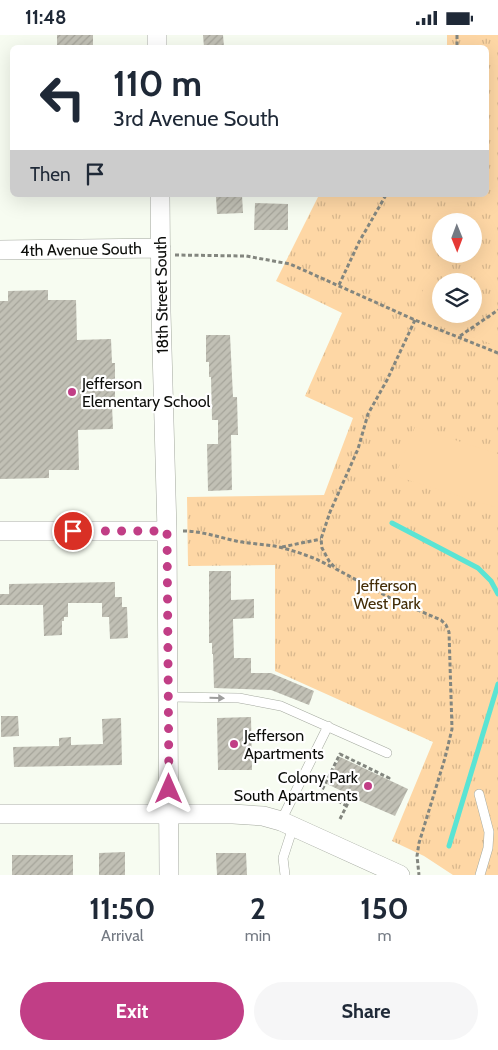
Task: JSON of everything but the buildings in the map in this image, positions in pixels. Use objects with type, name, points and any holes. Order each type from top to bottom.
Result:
[{"type":"street","name":"18th Street South","points":[[160,197],[167,531],[169,875]]},
{"type":"street","name":"4th Avenue South","points":[[0,250],[161,249]]},
{"type":"street","points":[[0,531],[167,531]]},
{"type":"street","points":[[0,814],[263,816],[287,824],[400,875]]},
{"type":"lane","points":[[168,697],[262,701],[281,706],[387,753]]},
{"type":"lane","points":[[285,875],[283,858],[287,824],[328,726]]},
{"type":"lane","points":[[479,794],[489,833],[488,848],[480,875]]},
{"type":"path","points":[[339,285],[359,242],[385,197]]},
{"type":"path","points":[[181,255],[223,255],[268,259],[290,264],[416,320],[498,353]]},
{"type":"path","points":[[460,337],[498,310]]},
{"type":"path","points":[[336,569],[322,548],[321,539],[330,512],[358,449],[368,415],[416,320]]},
{"type":"path","points":[[167,531],[198,531],[214,537],[279,547],[319,559],[392,599],[441,620],[446,625],[449,631],[452,729],[446,758],[419,843],[417,855],[419,875]]},
{"type":"path","points":[[279,547],[321,539]]},
{"type":"path","points":[[347,805],[321,792],[340,754],[389,777],[388,779]]},
{"type":"path","points":[[340,819],[351,797]]},
{"type":"green space","name":"Jefferson West Park","points":[[447,35],[498,35],[498,875],[453,875],[424,856],[392,841],[433,742],[275,671],[275,565],[188,566],[187,497],[324,495],[353,418],[305,396],[342,313],[276,281],[318,197],[489,197],[489,45],[447,45]]},
{"type":"green space","points":[[427,279],[432,281],[432,323],[413,316]]},
{"type":"green space","points":[[432,323],[454,323],[451,330]]},
{"type":"green space","points":[[471,331],[498,335],[498,347],[471,337]]},
{"type":"green space","points":[[415,427],[498,454],[498,508],[395,476]]},
{"type":"waterway","points":[[392,523],[478,568],[491,581],[498,594]]},
{"type":"waterway","points":[[449,846],[498,684]]},
{"type":"place","name":"Jefferson Elementary School","points":[[72,392]]},
{"type":"place","name":"Jefferson Apartments","points":[[234,744]]},
{"type":"place","name":"Colony Park South Apartments","points":[[368,786]]},
{"type":"route","points":[[73,531],[167,531],[169,789]]}]
